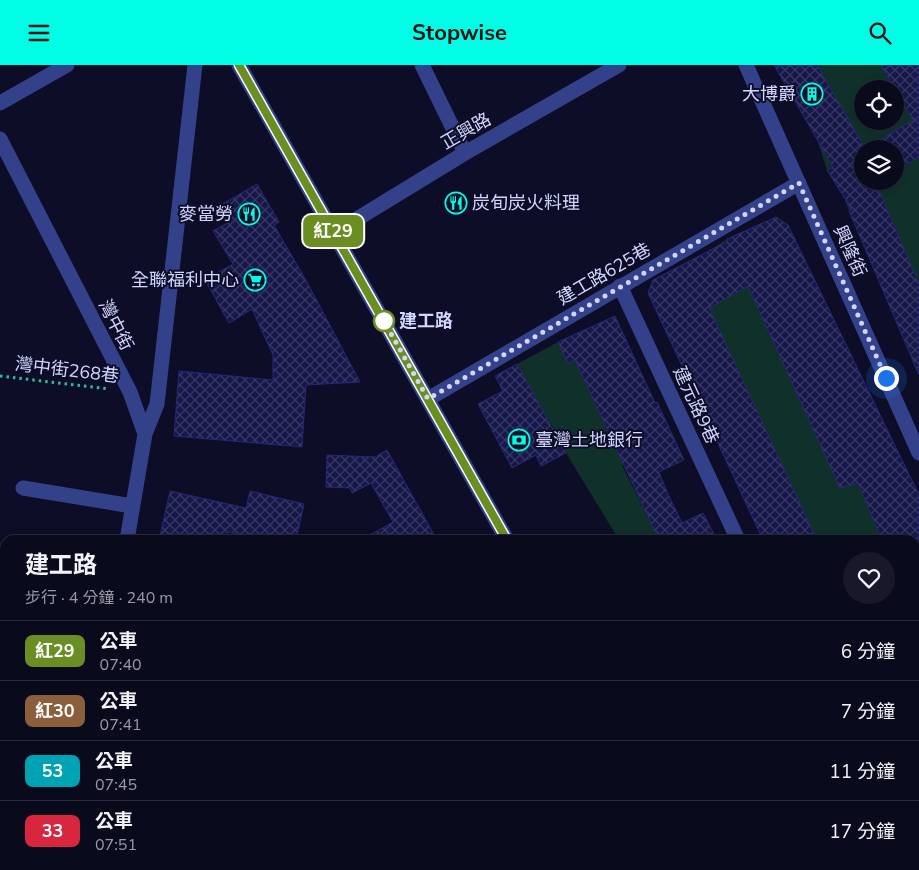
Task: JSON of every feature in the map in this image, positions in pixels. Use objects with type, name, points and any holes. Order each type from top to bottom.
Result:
[{"type":"street","points":[[0,103],[67,65]]},
{"type":"street","points":[[128,535],[145,433],[157,404],[195,65]]},
{"type":"street","points":[[239,65],[504,535]]},
{"type":"street","points":[[422,65],[465,153]]},
{"type":"street","name":"正興路","points":[[334,233],[465,153],[619,65]]},
{"type":"street","name":"興隆街","points":[[746,65],[914,429],[919,453]]},
{"type":"street","name":"灣中街","points":[[0,139],[130,392],[145,433]]},
{"type":"street","name":"建工路625巷","points":[[428,399],[799,183]]},
{"type":"street","name":"建元路9巷","points":[[620,286],[736,535]]},
{"type":"street","points":[[23,488],[132,506]]},
{"type":"path","name":"灣中街268巷","points":[[0,376],[130,392]]},
{"type":"green space","points":[[817,65],[881,65],[890,80],[854,80],[854,130],[896,130],[879,140],[854,140],[854,154],[827,170],[818,142],[850,122]]},
{"type":"green space","points":[[904,100],[919,117],[904,126]]},
{"type":"green space","points":[[919,157],[919,284],[882,197],[849,211],[845,200],[862,190],[904,190],[904,166]]},
{"type":"green space","points":[[727,239],[858,483],[880,535],[815,535],[709,308],[705,253]]},
{"type":"green space","points":[[558,342],[599,348],[584,379],[612,441],[639,429],[650,452],[622,465],[657,535],[616,535],[566,453],[550,422],[537,428],[538,403],[517,364]]},
{"type":"building","points":[[774,65],[817,65],[860,140],[854,140],[854,190],[879,190],[919,284],[919,375],[849,211],[852,210],[827,170],[833,167]]},
{"type":"building","points":[[881,65],[919,65],[919,157],[904,166],[904,140],[880,140],[896,130],[904,130],[904,125],[913,120],[904,105],[904,80],[890,80]]},
{"type":"building","points":[[257,184],[279,222],[274,225],[307,282],[360,382],[306,385],[302,447],[174,436],[179,371],[273,380],[273,355],[252,309],[229,323],[205,280],[233,264],[213,231],[229,222],[219,206]]},
{"type":"building","points":[[776,217],[788,225],[919,495],[919,535],[880,535],[858,483],[840,488],[748,286],[709,308],[815,535],[761,535],[648,293],[653,280],[728,241],[727,239]]},
{"type":"building","points":[[615,316],[655,403],[657,402],[684,460],[659,472],[667,492],[682,523],[703,513],[714,535],[657,535],[575,360],[568,363],[558,342]]},
{"type":"building","points":[[517,364],[566,453],[541,466],[536,455],[512,468],[478,404],[503,391],[495,376]]},
{"type":"building","points":[[387,450],[434,535],[370,535],[393,522],[371,483],[352,493],[350,488],[326,487],[327,455],[375,457]]},
{"type":"building","points":[[170,491],[246,508],[250,491],[304,504],[297,535],[241,535],[228,532],[227,535],[160,535]]},
{"type":"bus line","name":"紅29","points":[[239,65],[504,535]]},
{"type":"place","name":"大博爵","points":[[812,94]]},
{"type":"place","name":"炭旬炭火料理","points":[[456,203]]},
{"type":"place","name":"麥當勞","points":[[249,214]]},
{"type":"place","name":"全聯福利中心","points":[[255,280]]},
{"type":"place","name":"建工路","points":[[384,321]]},
{"type":"place","name":"臺灣土地銀行","points":[[519,440]]},
{"type":"route","points":[[384,321],[381,316],[428,399],[799,183],[886,378]]}]
